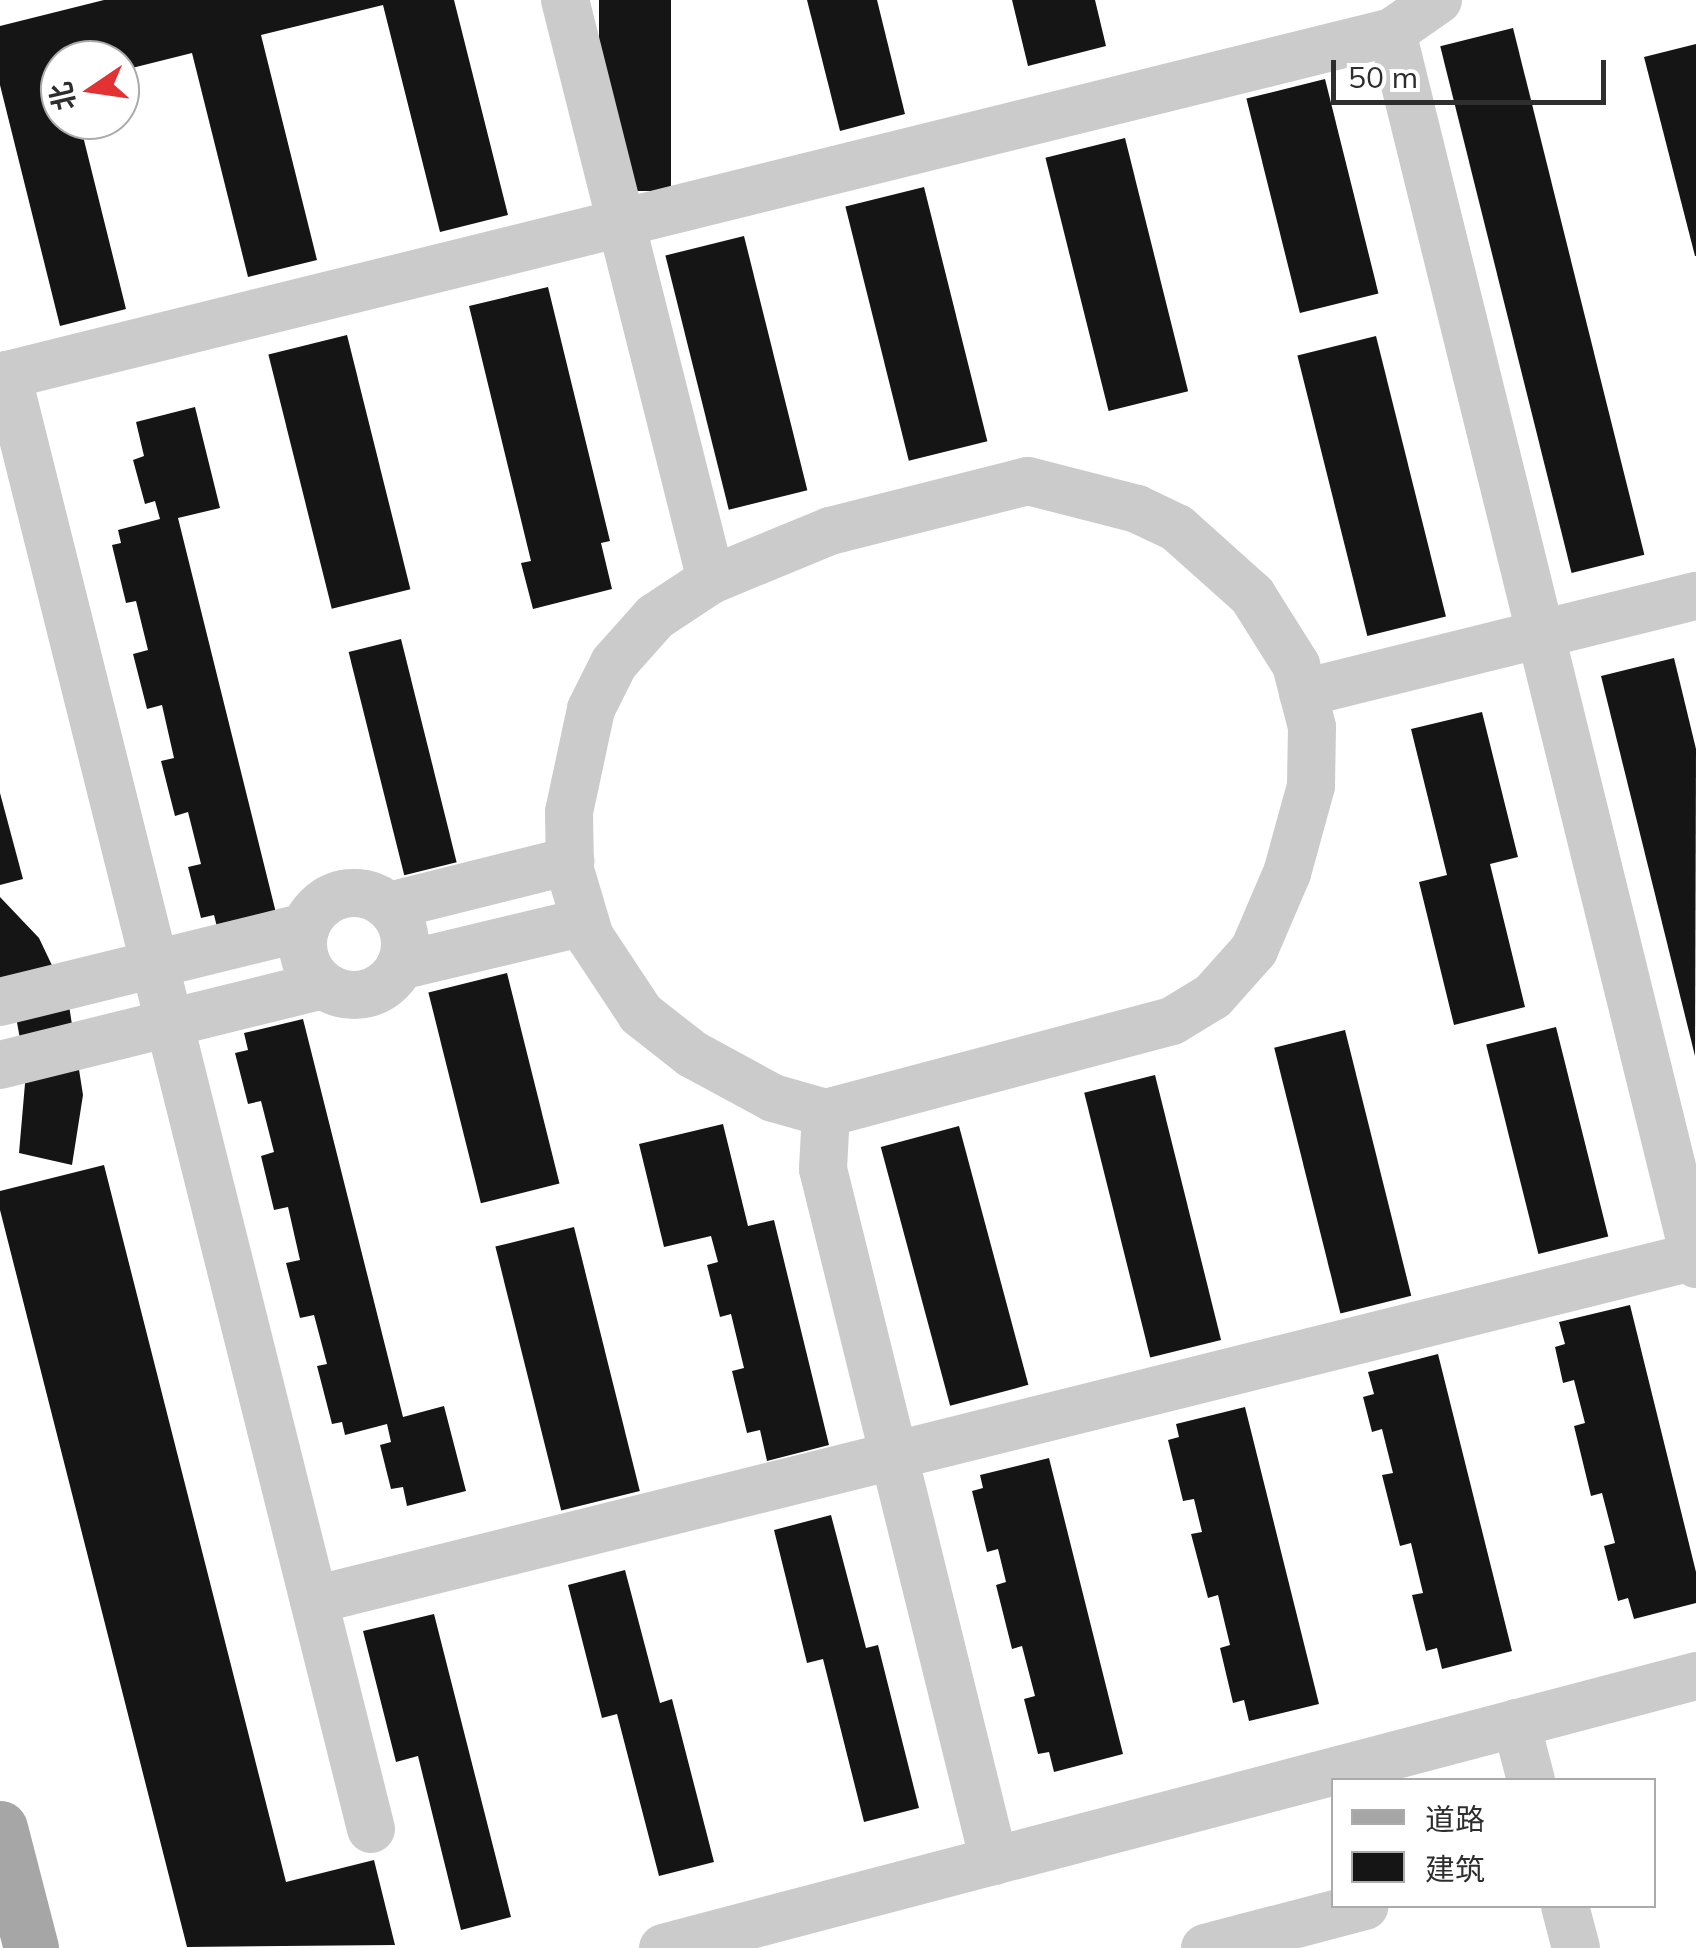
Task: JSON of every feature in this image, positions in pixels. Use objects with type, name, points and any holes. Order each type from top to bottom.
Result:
[{"type":"main road","points":[[0,1828],[31,1948]]},
{"type":"street","points":[[565,0],[711,580]]},
{"type":"street","points":[[371,1828],[8,375],[1392,32],[1438,0]]},
{"type":"street","points":[[314,1600],[1695,1259],[1392,32]]},
{"type":"street","points":[[1028,481],[1060,486],[1178,528],[1220,563],[1252,595],[1296,665],[1303,693],[1312,727],[1310,786],[1287,874],[1254,950],[1213,996],[1142,1032],[826,1113],[773,1098],[732,1076],[641,1014],[616,982],[585,922],[570,862],[576,762],[592,708],[614,663],[655,617],[711,580],[830,531],[1028,481]]},
{"type":"street","points":[[1303,693],[1696,596]]},
{"type":"street","points":[[389,906],[570,862]]},
{"type":"street","points":[[400,966],[406,938],[389,906],[366,894],[344,893],[318,906],[306,927],[304,955],[323,985],[337,993],[372,993],[400,966],[585,922]]},
{"type":"street","points":[[0,1002],[306,927]]},
{"type":"street","points":[[0,1065],[323,985]]},
{"type":"street","points":[[826,1113],[823,1169],[898,1458],[994,1861]]},
{"type":"street","points":[[663,1948],[1696,1676]]},
{"type":"street","points":[[1516,1723],[1530,1778]]},
{"type":"street","points":[[1205,1948],[1358,1908]]},
{"type":"street","points":[[1566,1908],[1576,1948]]},
{"type":"building","points":[[104,0],[454,0],[508,215],[440,232],[383,5],[261,35],[317,260],[248,277],[192,53],[140,66],[140,40],[40,40],[40,140],[84,140],[126,309],[60,326],[0,85],[0,26]]},
{"type":"building","points":[[599,0],[671,0],[671,191],[599,191]]},
{"type":"building","points":[[807,0],[877,0],[905,114],[840,131]]},
{"type":"building","points":[[1012,0],[1095,0],[1106,46],[1028,66]]},
{"type":"building","points":[[1513,28],[1644,555],[1572,573],[1440,46]]},
{"type":"building","points":[[1696,44],[1696,256],[1695,256],[1644,57]]},
{"type":"building","points":[[1325,79],[1378,293],[1300,313],[1246,99]]},
{"type":"building","points":[[1125,138],[1188,391],[1109,411],[1045,158]]},
{"type":"building","points":[[924,187],[987,441],[909,461],[845,207]]},
{"type":"building","points":[[744,236],[807,490],[729,510],[665,256]]},
{"type":"building","points":[[548,287],[610,541],[601,543],[612,589],[533,609],[521,563],[531,561],[469,306]]},
{"type":"building","points":[[347,335],[410,589],[332,609],[268,355]]},
{"type":"building","points":[[1376,336],[1446,616],[1367,636],[1297,356]]},
{"type":"building","points":[[195,407],[220,508],[178,518],[277,917],[218,931],[214,915],[201,918],[188,867],[201,864],[188,812],[175,816],[161,761],[174,758],[162,705],[147,709],[133,654],[148,650],[136,601],[126,603],[112,545],[121,543],[118,530],[160,519],[155,501],[145,504],[133,460],[144,456],[136,422]]},
{"type":"building","points":[[401,639],[457,862],[404,875],[349,652]]},
{"type":"building","points":[[1674,658],[1696,749],[1695,1056],[1601,676]]},
{"type":"building","points":[[1482,712],[1518,857],[1490,864],[1525,1007],[1454,1025],[1419,882],[1447,875],[1411,729]]},
{"type":"building","points":[[0,793],[23,879],[0,885]]},
{"type":"building","points":[[0,897],[39,938],[68,999],[83,1095],[72,1165],[19,1153],[26,1072],[16,1017],[0,982]]},
{"type":"building","points":[[507,973],[559,1184],[481,1203],[428,993]]},
{"type":"building","points":[[303,1019],[403,1417],[444,1406],[466,1491],[407,1506],[403,1487],[391,1489],[380,1445],[391,1442],[387,1424],[345,1435],[342,1422],[332,1424],[317,1366],[327,1364],[314,1315],[300,1318],[286,1263],[300,1260],[288,1207],[274,1210],[261,1156],[274,1152],[261,1101],[248,1104],[235,1053],[248,1050],[244,1033]]},
{"type":"building","points":[[1556,1027],[1608,1237],[1538,1254],[1486,1044]]},
{"type":"building","points":[[1345,1030],[1411,1296],[1340,1314],[1274,1048]]},
{"type":"building","points":[[1155,1075],[1221,1340],[1150,1358],[1084,1093]]},
{"type":"building","points":[[723,1124],[748,1226],[774,1220],[829,1445],[767,1461],[760,1430],[747,1433],[732,1371],[744,1368],[731,1314],[720,1317],[707,1265],[718,1262],[711,1236],[664,1247],[639,1144]]},
{"type":"building","points":[[959,1126],[1028,1385],[950,1406],[881,1147]]},
{"type":"building","points":[[104,1165],[286,1882],[374,1860],[395,1945],[187,1947],[0,1210],[0,1191]]},
{"type":"building","points":[[574,1227],[640,1491],[561,1511],[495,1247]]},
{"type":"building","points":[[1630,1305],[1696,1572],[1696,1603],[1634,1619],[1628,1598],[1618,1601],[1604,1546],[1615,1543],[1602,1493],[1591,1496],[1574,1426],[1585,1423],[1574,1380],[1563,1383],[1555,1347],[1565,1344],[1559,1322]]},
{"type":"building","points":[[1438,1354],[1512,1651],[1442,1669],[1437,1648],[1426,1651],[1412,1595],[1423,1593],[1411,1543],[1400,1546],[1382,1475],[1393,1473],[1382,1429],[1372,1432],[1363,1397],[1374,1394],[1368,1372]]},
{"type":"building","points":[[1245,1407],[1319,1704],[1249,1721],[1244,1700],[1233,1703],[1220,1648],[1230,1645],[1218,1595],[1208,1598],[1191,1534],[1202,1532],[1194,1499],[1183,1501],[1168,1440],[1179,1437],[1176,1424]]},
{"type":"building","points":[[1049,1458],[1123,1754],[1054,1772],[1049,1752],[1038,1754],[1024,1699],[1035,1696],[1022,1646],[1012,1649],[996,1585],[1006,1582],[998,1549],[987,1552],[972,1491],[983,1488],[980,1475]]},
{"type":"building","points":[[831,1515],[866,1648],[878,1645],[919,1808],[864,1822],[823,1659],[807,1663],[774,1530]]},
{"type":"building","points":[[625,1570],[660,1703],[672,1699],[714,1862],[659,1876],[617,1714],[602,1718],[568,1585]]},
{"type":"building","points":[[434,1614],[511,1917],[461,1930],[418,1756],[396,1762],[363,1631]]}]
